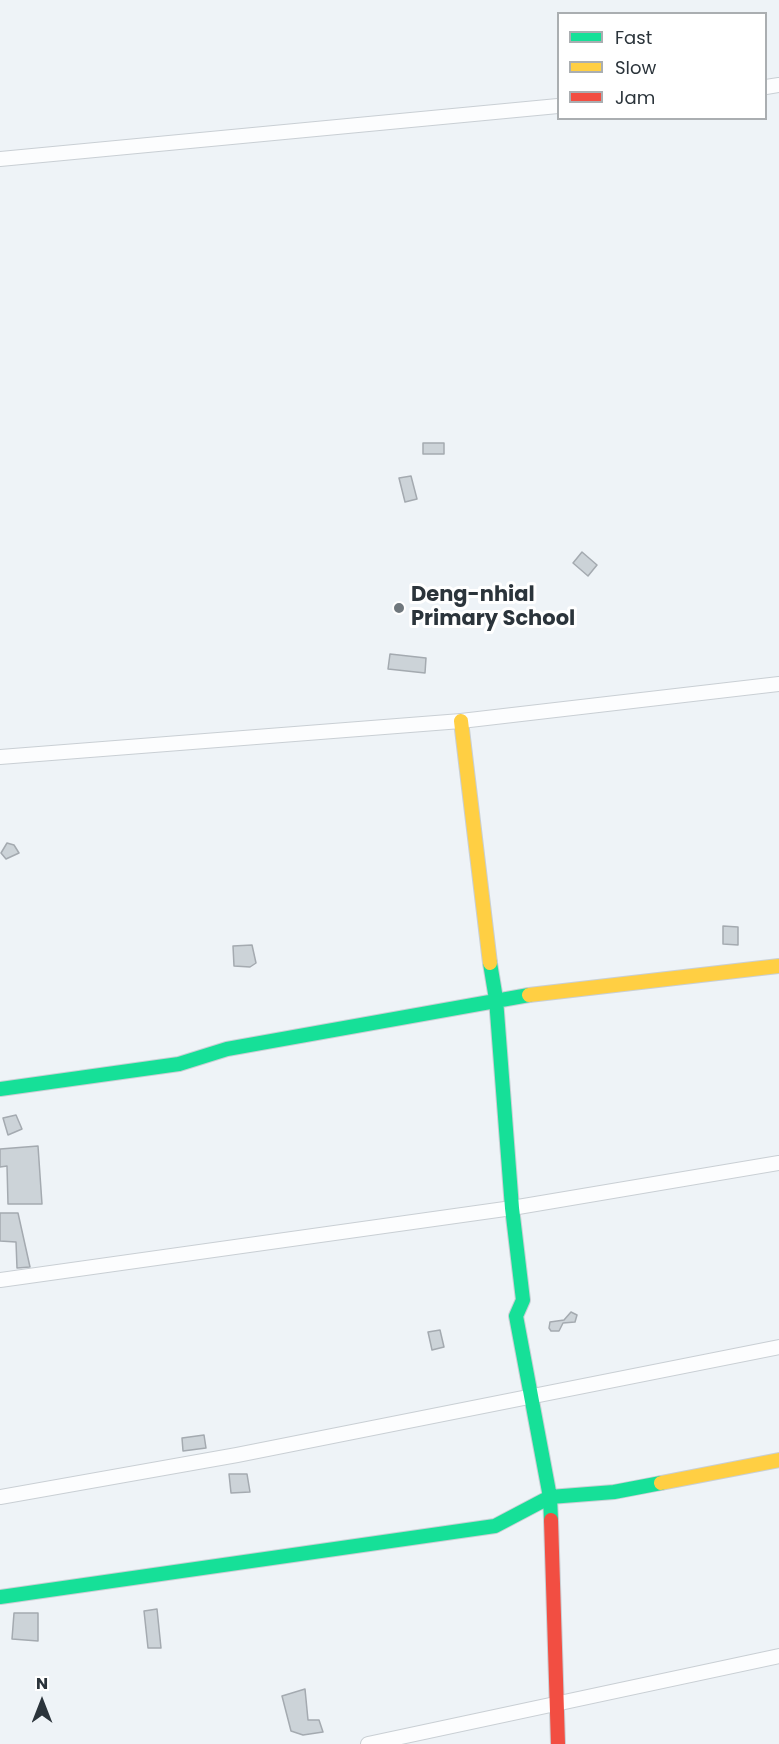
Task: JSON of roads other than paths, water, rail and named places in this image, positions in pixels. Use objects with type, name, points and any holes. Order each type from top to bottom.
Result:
[{"type":"street","points":[[0,159],[557,106]]},
{"type":"street","points":[[0,757],[461,722],[779,684]]},
{"type":"street","points":[[461,722],[483,914],[496,999],[512,1208],[523,1300],[516,1316],[529,1395],[550,1497],[558,1744]]},
{"type":"street","points":[[0,1089],[179,1064],[227,1049],[496,999],[779,966]]},
{"type":"street","points":[[0,1280],[512,1208],[779,1163]]},
{"type":"street","points":[[0,1497],[237,1455],[779,1347]]},
{"type":"street","points":[[0,1597],[495,1526],[550,1497],[614,1492],[779,1460]]},
{"type":"street","points":[[368,1744],[779,1656]]},
{"type":"place","name":"Deng-nhial Primary School","points":[[399,608]]}]
